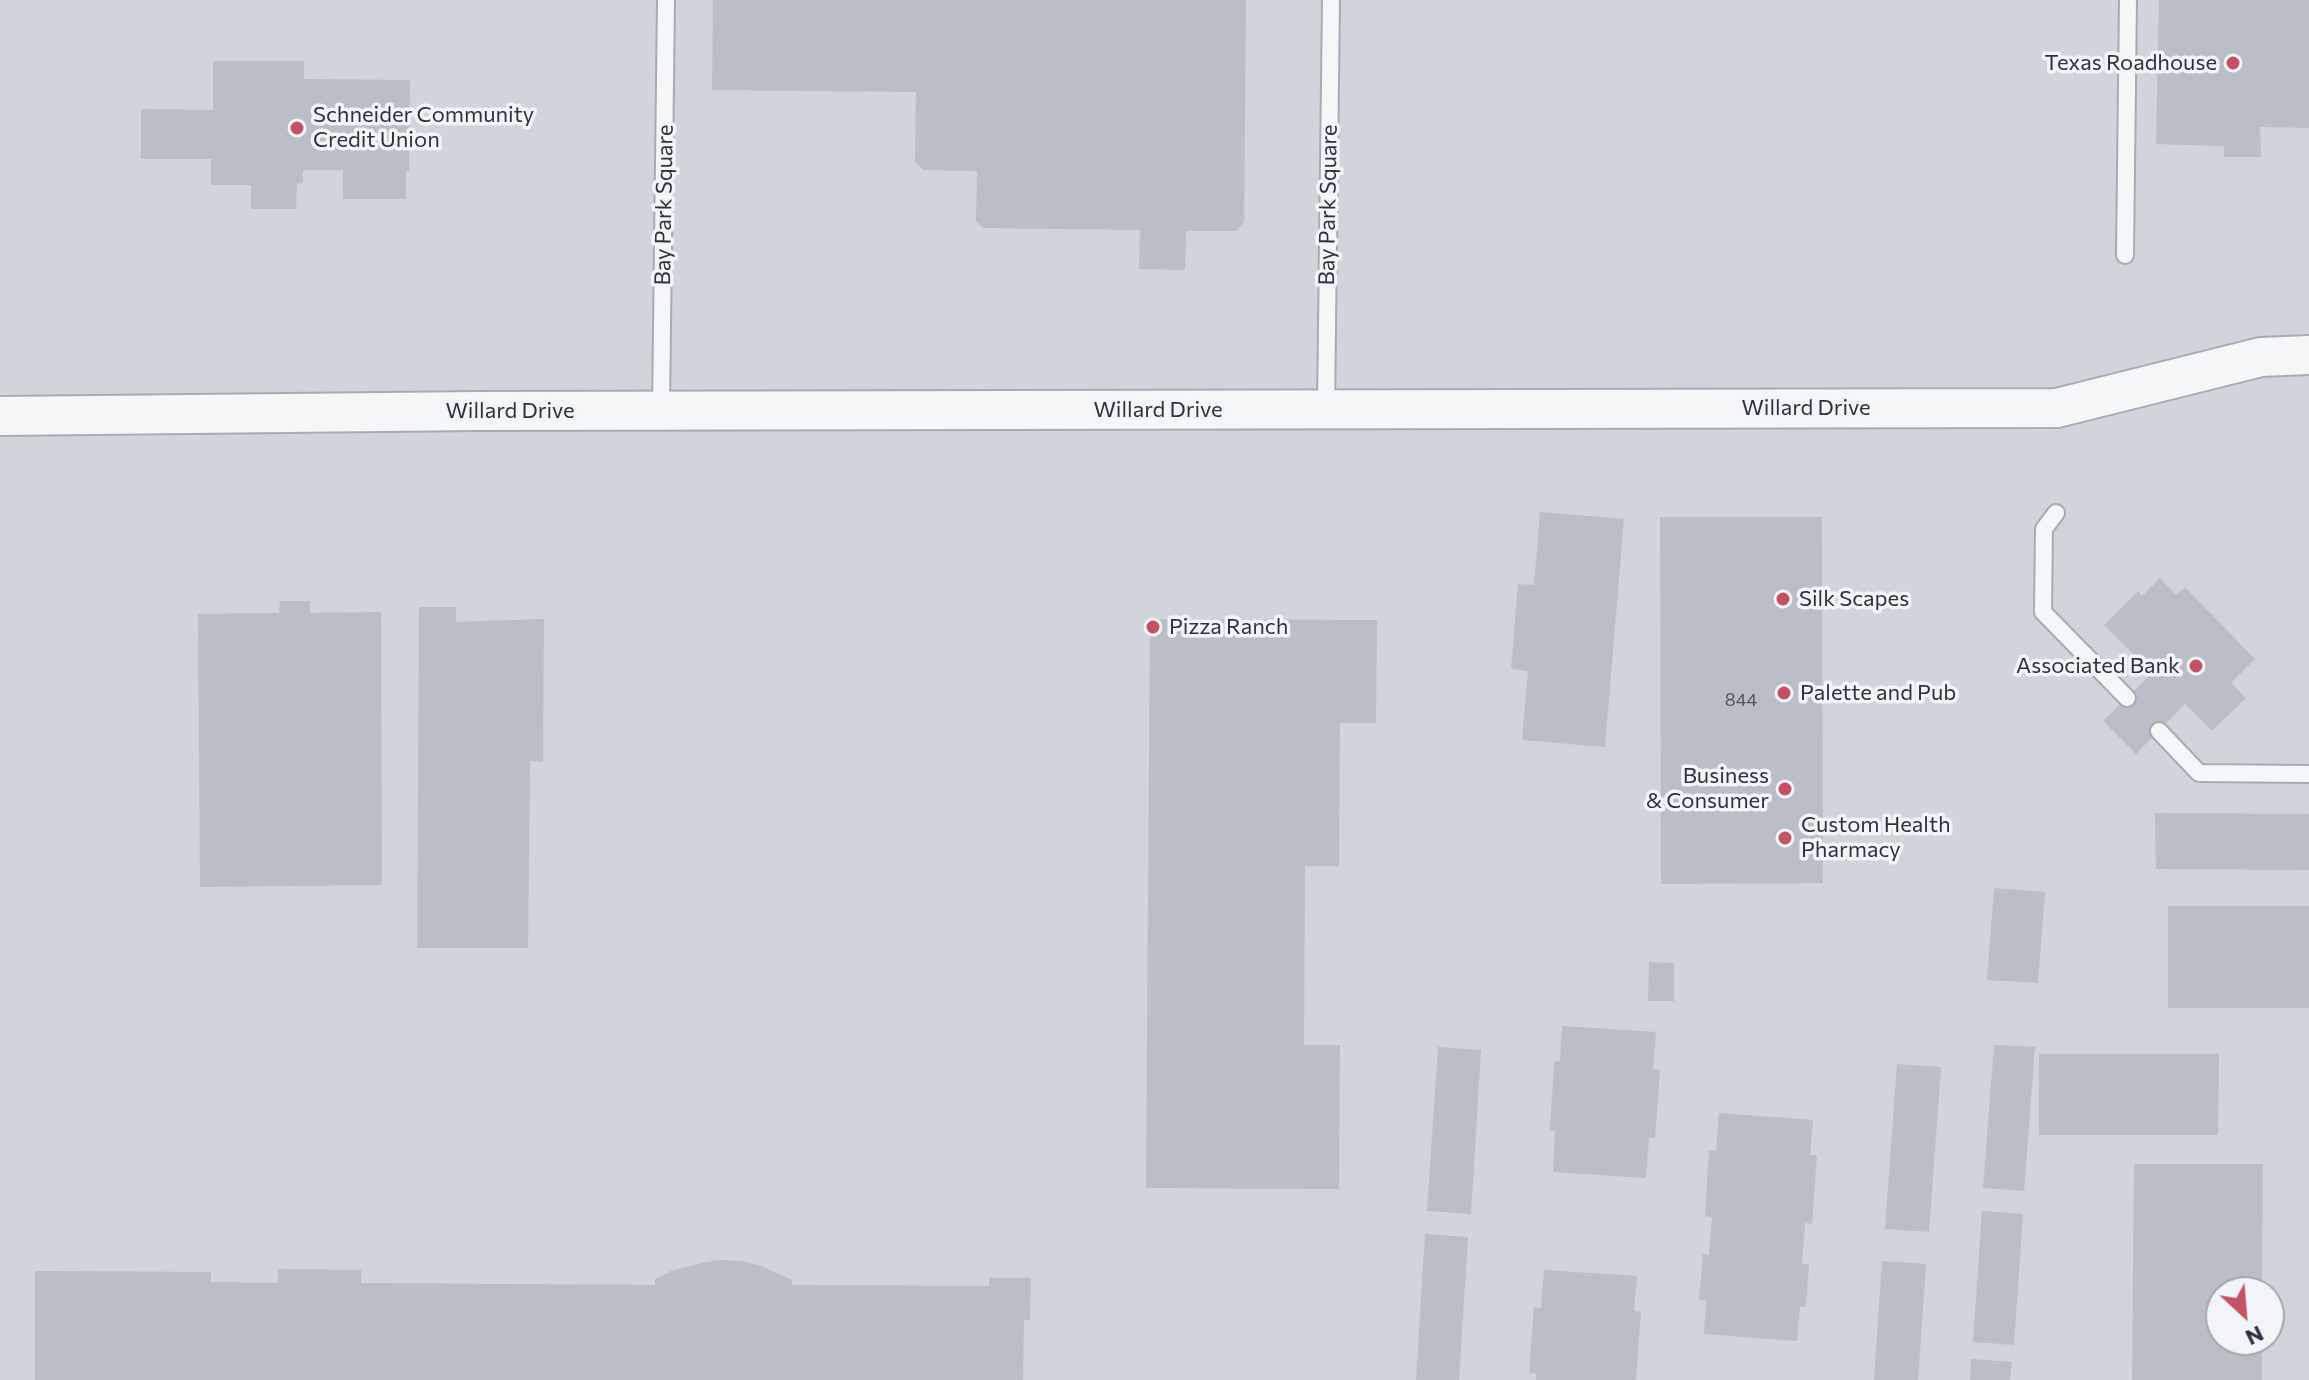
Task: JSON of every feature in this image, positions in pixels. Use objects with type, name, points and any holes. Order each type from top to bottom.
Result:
[{"type":"street","name":"Willard Drive","points":[[0,416],[661,411],[2057,408],[2261,357],[2309,355]]},
{"type":"lane","name":"Bay Park Square","points":[[661,411],[666,0]]},
{"type":"lane","name":"Bay Park Square","points":[[1326,409],[1331,0]]},
{"type":"lane","points":[[2125,255],[2128,0]]},
{"type":"lane","points":[[2056,513],[2044,529],[2043,612],[2127,698]]},
{"type":"lane","points":[[2159,731],[2199,773],[2309,774]]},
{"type":"shaded area","points":[[0,0],[2309,0],[2309,1380],[0,1380]]},
{"type":"building","points":[[713,0],[1246,0],[1244,222],[1236,231],[1186,231],[1185,270],[1139,269],[1140,230],[983,228],[976,221],[977,171],[924,170],[915,162],[916,92],[712,90]]},
{"type":"building","name":"Texas Roadhouse","points":[[2159,0],[2309,0],[2309,128],[2260,127],[2261,157],[2224,157],[2224,146],[2156,144]]},
{"type":"building","points":[[213,61],[304,61],[304,79],[410,80],[406,199],[343,199],[343,170],[303,170],[303,183],[297,184],[296,209],[251,209],[251,185],[211,185],[211,159],[141,159],[141,109],[213,110]]},
{"type":"building","points":[[1540,512],[1624,519],[1605,747],[1522,740],[1528,671],[1511,669],[1518,584],[1534,585]]},
{"type":"building","points":[[1660,517],[1822,517],[1823,883],[1661,884]]},
{"type":"building","name":"Associated Bank","points":[[2160,578],[2176,595],[2185,587],[2255,659],[2231,683],[2246,698],[2212,731],[2185,704],[2136,754],[2103,721],[2152,673],[2104,625],[2138,591],[2142,596]]},
{"type":"building","points":[[280,601],[310,601],[310,613],[381,612],[382,885],[200,887],[198,614],[279,613]]},
{"type":"building","points":[[419,607],[456,607],[456,622],[544,619],[543,762],[530,761],[528,948],[417,948]]},
{"type":"building","points":[[1150,619],[1377,620],[1376,723],[1340,723],[1339,866],[1305,866],[1304,1045],[1340,1045],[1339,1189],[1146,1188]]},
{"type":"building","points":[[2155,813],[2309,814],[2309,870],[2156,869]]},
{"type":"building","points":[[1994,888],[2045,892],[2038,983],[1987,980]]},
{"type":"building","points":[[2168,906],[2309,906],[2309,1008],[2168,1008]]},
{"type":"building","points":[[1649,962],[1674,963],[1674,1001],[1648,1001]]},
{"type":"building","points":[[1562,1026],[1656,1032],[1653,1069],[1660,1070],[1655,1138],[1649,1137],[1646,1178],[1553,1172],[1555,1131],[1550,1131],[1554,1062],[1560,1061]]},
{"type":"building","points":[[1994,1045],[2035,1047],[2024,1191],[1983,1188]]},
{"type":"building","points":[[1438,1047],[1481,1050],[1471,1214],[1427,1211]]},
{"type":"building","points":[[2039,1054],[2219,1054],[2218,1135],[2039,1135]]},
{"type":"building","points":[[1897,1064],[1941,1067],[1929,1232],[1885,1229]]},
{"type":"building","points":[[1719,1113],[1813,1120],[1810,1155],[1817,1155],[1812,1224],[1805,1223],[1802,1264],[1809,1264],[1806,1307],[1800,1307],[1797,1341],[1704,1334],[1706,1300],[1699,1300],[1703,1254],[1709,1255],[1712,1217],[1705,1216],[1709,1150],[1716,1151]]},
{"type":"building","points":[[2134,1164],[2263,1164],[2262,1276],[2205,1276],[2205,1356],[2262,1356],[2262,1380],[2132,1380]]},
{"type":"building","points":[[1982,1211],[2023,1214],[2014,1345],[1973,1342]]},
{"type":"building","points":[[1425,1234],[1468,1237],[1459,1380],[1416,1380]]},
{"type":"building","points":[[723,1260],[761,1266],[792,1280],[792,1285],[989,1286],[989,1278],[1031,1278],[1030,1320],[1024,1320],[1023,1380],[35,1380],[35,1271],[211,1272],[211,1282],[278,1283],[278,1269],[361,1270],[361,1283],[655,1285],[655,1279],[671,1271]]},
{"type":"building","points":[[1882,1261],[1926,1264],[1918,1380],[1874,1380]]},
{"type":"building","points":[[1544,1270],[1637,1276],[1634,1311],[1641,1312],[1636,1380],[1536,1380],[1536,1374],[1529,1373],[1534,1307],[1541,1308]]},
{"type":"building","points":[[1971,1359],[2012,1362],[2010,1380],[1970,1380]]},
{"type":"place","name":"Texas Roadhouse","points":[[2233,63]]},
{"type":"place","name":"Schneider Community Credit Union","points":[[297,128]]},
{"type":"place","name":"Silk Scapes","points":[[1783,599]]},
{"type":"place","name":"Pizza Ranch","points":[[1153,627]]},
{"type":"place","name":"Associated Bank","points":[[2196,666]]},
{"type":"place","name":"Palette and Pub","points":[[1784,693]]},
{"type":"place","name":"Business & Consumer","points":[[1785,789]]},
{"type":"place","name":"Custom Health Pharmacy","points":[[1785,838]]}]
